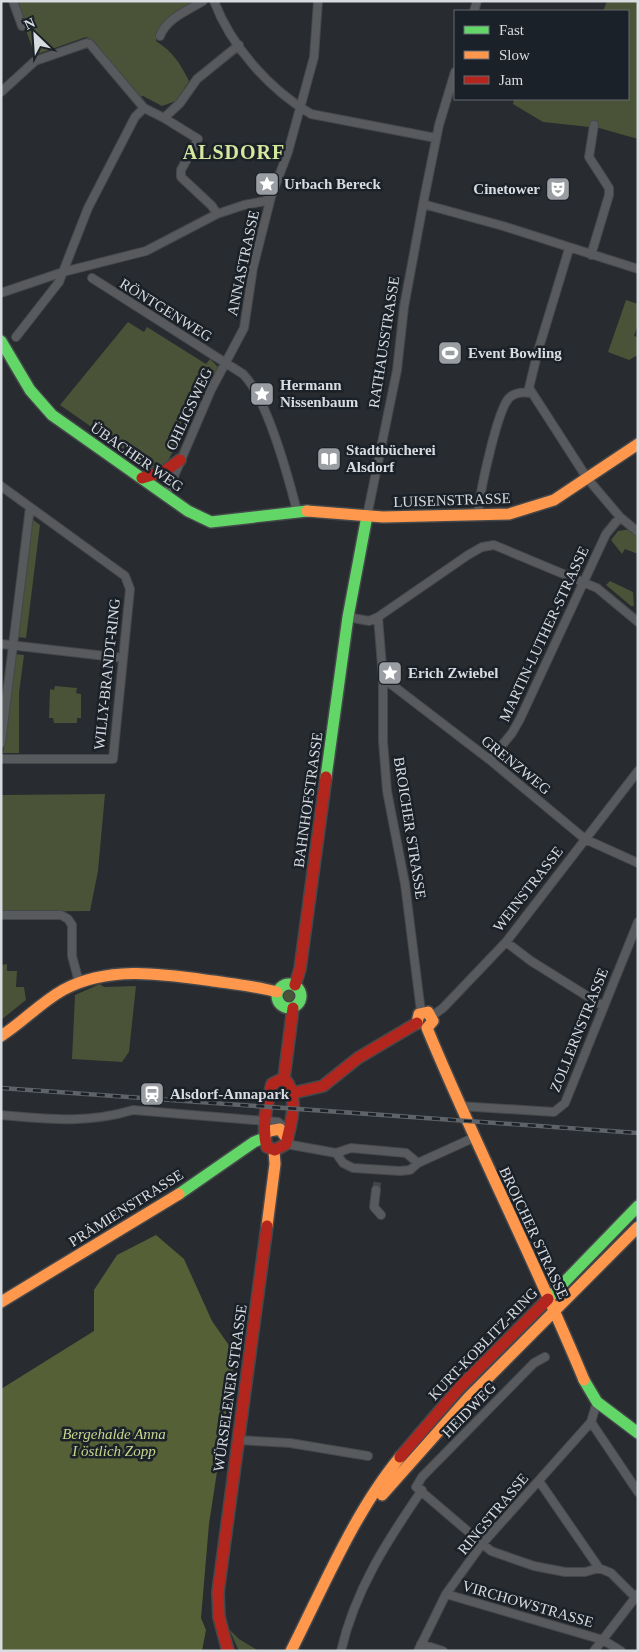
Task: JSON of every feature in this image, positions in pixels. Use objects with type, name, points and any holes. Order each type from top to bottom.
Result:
[{"type":"main road","name":"ÜBACHER WEG","points":[[2,347],[30,390],[52,416],[199,518],[211,522],[297,511],[368,516]]},
{"type":"main road","name":"LUISENSTRASSE","points":[[368,516],[509,514],[537,507],[554,500],[638,444]]},
{"type":"main road","points":[[142,478],[165,471],[180,460]]},
{"type":"main road","name":"RATHAUSSTRASSE","points":[[348,618],[368,516]]},
{"type":"main road","name":"BAHNHOFSTRASSE","points":[[294,985],[300,969],[348,618]]},
{"type":"main road","points":[[1,1036],[16,1028],[46,1002],[79,982],[102,976],[146,973],[177,975],[277,992]]},
{"type":"main road","points":[[277,992],[286,984],[294,985],[300,990],[301,997],[298,1004],[293,1008],[284,1078]]},
{"type":"main road","points":[[277,992],[280,1005],[293,1008]]},
{"type":"main road","name":"WEINSTRASSE","points":[[293,1093],[323,1086],[358,1058],[424,1020]]},
{"type":"main road","name":"BROICHER STRASSE","points":[[424,1020],[473,1138],[555,1312],[586,1384],[597,1402],[638,1434]]},
{"type":"main road","points":[[284,1078],[289,1081],[293,1093],[287,1138],[281,1149],[274,1151],[267,1147],[265,1137],[266,1120],[272,1084],[284,1078]]},
{"type":"main road","points":[[265,1137],[274,1128],[280,1130],[287,1138]]},
{"type":"main road","name":"PRÄMIENSTRASSE","points":[[1,1302],[166,1202],[254,1142],[265,1137]]},
{"type":"main road","name":"WÜRSELENER STRASSE","points":[[228,1651],[222,1628],[218,1592],[272,1183],[274,1151]]},
{"type":"main road","name":"KURT-KOBLITZ-RING","points":[[291,1651],[343,1547],[364,1515],[388,1472],[460,1386],[638,1206]]},
{"type":"main road","name":"KURT-KOBLITZ-RING","points":[[364,1515],[439,1429],[638,1227]]},
{"type":"main road","name":"WÜRSELENER STRASSE","points":[[222,1628],[236,1651]]},
{"type":"main road","points":[[284,1651],[299,1633]]},
{"type":"street","points":[[13,1],[22,26]]},
{"type":"street","points":[[160,36],[164,26],[202,1]]},
{"type":"street","points":[[214,1],[239,45],[261,73],[301,108],[311,114],[436,138]]},
{"type":"street","name":"ANNASTRASSE","points":[[225,364],[244,328],[253,268],[271,197],[301,108],[314,57],[318,1]]},
{"type":"street","points":[[1,92],[35,61],[87,43],[90,44],[144,108],[164,118],[198,140],[180,170],[182,177],[212,206],[216,214]]},
{"type":"street","points":[[164,118],[180,103],[197,79],[239,45]]},
{"type":"street","name":"RATHAUSSTRASSE","points":[[368,516],[397,370],[404,307],[423,204],[436,138],[454,75]]},
{"type":"street","points":[[16,337],[59,282],[88,208],[116,150],[135,117],[144,108]]},
{"type":"street","points":[[591,255],[610,194],[589,158],[594,125]]},
{"type":"street","points":[[1,293],[63,272],[146,251],[216,214],[244,205],[265,201],[271,197]]},
{"type":"street","points":[[423,204],[502,226],[638,269]]},
{"type":"street","points":[[570,249],[538,351],[530,384],[531,394],[587,478],[620,517],[638,532]]},
{"type":"street","name":"RÖNTGENWEG","points":[[92,278],[225,364]]},
{"type":"street","points":[[225,364],[243,374],[258,393],[297,511]]},
{"type":"street","name":"OHLIGSWEG","points":[[166,495],[180,460],[225,364]]},
{"type":"street","points":[[478,515],[489,455],[508,399],[518,393],[531,394]]},
{"type":"street","name":"WILLY-BRANDT-RING","points":[[1,486],[127,578],[130,589],[113,759],[1,758]]},
{"type":"street","points":[[1,743],[30,507]]},
{"type":"street","name":"MARTIN-LUTHER-STRASSE","points":[[490,760],[512,733],[520,719],[606,534],[620,517]]},
{"type":"street","points":[[348,618],[369,621],[378,617],[462,559],[488,545],[494,545],[597,588],[638,622]]},
{"type":"street","name":"BROICHER STRASSE","points":[[378,617],[383,678],[383,741],[387,792],[405,884],[424,1020]]},
{"type":"street","points":[[1,644],[123,658]]},
{"type":"street","name":"GRENZWEG","points":[[383,678],[490,760],[585,839],[638,863]]},
{"type":"street","name":"WEINSTRASSE","points":[[424,1020],[444,1008],[506,942],[638,771]]},
{"type":"street","points":[[1,915],[61,915],[68,918],[72,925],[72,956],[79,982]]},
{"type":"street","name":"ZOLLERNSTRASSE","points":[[459,1106],[554,1112],[565,1102],[638,922]]},
{"type":"street","points":[[506,942],[531,961],[603,1006]]},
{"type":"street","points":[[1,1115],[78,1121],[111,1117],[133,1110],[266,1120],[282,1123],[287,1138],[307,1148],[336,1153],[351,1148],[406,1153],[418,1163]]},
{"type":"street","points":[[336,1153],[343,1163],[353,1168],[378,1174],[410,1170],[418,1163],[473,1138]]},
{"type":"street","points":[[376,1190],[374,1207],[380,1215]]},
{"type":"street","name":"HEIDWEG","points":[[341,1651],[365,1580],[384,1545],[419,1489],[422,1477],[534,1363],[545,1357]]},
{"type":"street","name":"RINGSTRASSE","points":[[419,1647],[446,1594],[482,1544],[591,1422],[597,1402]]},
{"type":"street","points":[[591,1422],[638,1492]]},
{"type":"street","points":[[238,1440],[290,1443],[368,1456]]},
{"type":"street","points":[[539,1481],[599,1568],[611,1573],[637,1595],[594,1651]]},
{"type":"street","points":[[419,1489],[492,1551],[534,1566],[565,1572],[585,1572],[599,1568]]},
{"type":"street","name":"VIRCHOWSTRASSE","points":[[446,1594],[603,1640],[621,1651]]},
{"type":"street","points":[[419,1647],[443,1651]]},
{"type":"green space","points":[[15,1],[198,1],[162,23],[156,41],[176,58],[189,81],[176,101],[162,106],[143,96],[140,97],[133,87],[131,92],[94,41],[86,37],[35,55]]},
{"type":"green space","points":[[607,1],[638,1],[638,139],[599,128],[543,122],[513,104],[514,100],[629,100],[629,10],[603,10]]},
{"type":"green space","points":[[626,300],[638,304],[638,324],[634,336],[638,337],[638,355],[629,360],[608,352]]},
{"type":"green space","points":[[128,322],[144,332],[147,327],[206,364],[210,359],[218,367],[216,374],[210,375],[199,395],[194,396],[171,443],[178,441],[168,461],[158,468],[149,467],[60,405]]},
{"type":"green space","points":[[32,519],[40,525],[26,638],[17,637]]},
{"type":"green space","points":[[631,529],[638,535],[638,554],[625,549],[622,554],[611,540],[618,531]]},
{"type":"green space","points":[[610,581],[633,592],[634,606],[631,606],[606,585]]},
{"type":"green space","points":[[15,654],[24,655],[19,693],[19,753],[3,753]]},
{"type":"green space","points":[[55,686],[77,688],[76,693],[81,694],[81,718],[77,718],[77,723],[54,723],[53,718],[49,718],[50,689],[54,690]]},
{"type":"green space","points":[[105,794],[98,871],[90,911],[1,912],[1,795]]},
{"type":"green space","points":[[7,964],[7,971],[17,971],[16,987],[24,987],[26,1000],[1,1020],[1,965]]},
{"type":"green space","points":[[100,984],[104,987],[136,986],[129,1052],[122,1062],[72,1059],[75,995]]},
{"type":"green space","points":[[289,987],[295,990],[298,996],[295,1002],[289,1005],[283,1002],[280,996],[283,990]]},
{"type":"green space","name":"Bergehalde Anna I östlich Zopp","points":[[156,1235],[184,1259],[212,1321],[235,1354],[209,1524],[201,1618],[206,1630],[202,1651],[1,1651],[1,1389],[94,1331],[94,1290],[117,1255]]},
{"type":"green space","points":[[229,1629],[239,1639],[259,1651],[239,1651]]},
{"type":"tunnel","points":[[376,1190],[378,1178]]},
{"type":"railway","points":[[1,1088],[638,1133]]},
{"type":"traffic: fast","points":[[1,341],[30,390],[52,415],[188,511],[211,522],[307,511]]},
{"type":"traffic: fast","points":[[326,777],[348,617],[367,516]]},
{"type":"traffic: fast","points":[[289,984],[298,987],[301,996],[298,1005],[289,1008],[280,1005],[277,996],[280,987],[289,984]]},
{"type":"traffic: fast","points":[[179,1194],[254,1142],[264,1138]]},
{"type":"traffic: fast","points":[[548,1299],[638,1206]]},
{"type":"traffic: fast","points":[[584,1380],[597,1402],[638,1433]]},
{"type":"traffic: slow","points":[[307,511],[383,517],[509,514],[554,500],[638,444]]},
{"type":"traffic: slow","points":[[1,1036],[63,990],[81,982],[117,974],[175,976],[245,985],[277,992]]},
{"type":"traffic: slow","points":[[417,1023],[419,1014],[428,1012],[433,1021],[427,1028]]},
{"type":"traffic: slow","points":[[427,1028],[584,1380]]},
{"type":"traffic: slow","points":[[265,1135],[269,1131],[280,1129],[287,1139]]},
{"type":"traffic: slow","points":[[267,1226],[275,1164],[274,1151]]},
{"type":"traffic: slow","points":[[1,1302],[179,1194]]},
{"type":"traffic: slow","points":[[382,1495],[469,1397],[638,1227]]},
{"type":"traffic: slow","points":[[291,1651],[368,1501],[400,1457]]},
{"type":"traffic: jam","points":[[142,478],[165,471],[180,460]]},
{"type":"traffic: jam","points":[[295,985],[300,969],[326,777]]},
{"type":"traffic: jam","points":[[284,1078],[293,1008]]},
{"type":"traffic: jam","points":[[293,1093],[323,1086],[358,1058],[417,1023]]},
{"type":"traffic: jam","points":[[284,1078],[292,1093],[292,1119],[286,1144],[275,1150],[267,1147],[265,1140],[265,1116],[272,1084],[284,1078]]},
{"type":"traffic: jam","points":[[228,1651],[219,1617],[218,1592],[267,1226]]},
{"type":"traffic: jam","points":[[400,1457],[460,1387],[548,1299]]},
{"type":"place","name":"Urbach Bereck","points":[[267,184]]},
{"type":"place","name":"Cinetower","points":[[558,189]]},
{"type":"place","name":"Event Bowling","points":[[450,353]]},
{"type":"place","name":"Hermann Nissenbaum","points":[[262,394]]},
{"type":"place","name":"Stadtbücherei Alsdorf","points":[[329,459]]},
{"type":"place","name":"Erich Zwiebel","points":[[390,673]]},
{"type":"place","name":"Alsdorf-Annapark","points":[[152,1094]]},
{"type":"district","name":"ALSDORF","points":[[234,152]]}]
